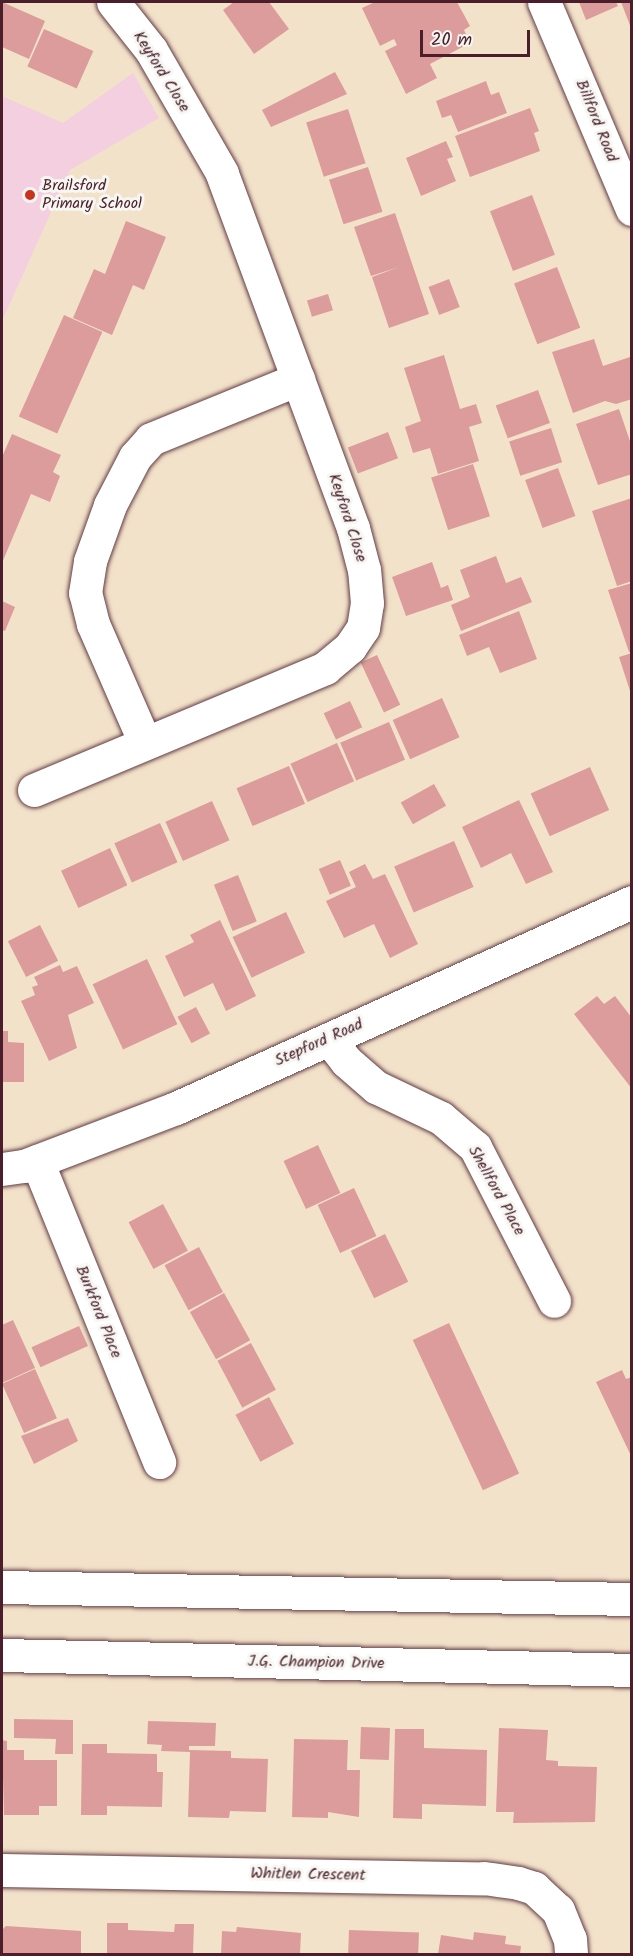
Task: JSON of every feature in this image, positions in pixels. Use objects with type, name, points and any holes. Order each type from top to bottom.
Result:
[{"type":"street","name":"Keyford Close","points":[[34,790],[325,668],[350,647],[363,628],[364,570],[353,528],[222,173],[150,50],[114,2]]},
{"type":"street","name":"Billford Road","points":[[544,2],[632,209]]},
{"type":"street","points":[[145,743],[93,624],[85,593],[90,561],[110,505],[135,457],[151,440],[298,379]]},
{"type":"street","name":"Stepford Road","points":[[2,1169],[37,1161],[176,1108],[632,902]]},
{"type":"street","name":"Shellford Place","points":[[329,1039],[346,1061],[376,1087],[441,1118],[475,1148],[554,1301]]},
{"type":"street","name":"Burkford Place","points":[[37,1161],[159,1462]]},
{"type":"street","points":[[2,1587],[632,1599]]},
{"type":"street","name":"J.G. Champion Drive","points":[[2,1655],[632,1670]]},
{"type":"street","name":"Whitlen Crescent","points":[[2,1870],[484,1878],[518,1883],[534,1888],[558,1910],[570,1940],[571,1954]]},
{"type":"shaded area","name":"Brailsford Primary School","points":[[133,73],[159,118],[70,170],[2,321],[2,96],[63,123]]},
{"type":"building","points":[[2,2],[45,21],[29,59],[2,47]]},
{"type":"building","points":[[234,2],[269,2],[289,29],[254,54],[223,10]]},
{"type":"building","points":[[375,2],[457,2],[470,26],[464,30],[470,43],[430,64],[437,78],[406,94],[385,51],[397,45],[394,39],[380,46],[362,8]]},
{"type":"building","points":[[579,2],[616,2],[618,6],[586,20]]},
{"type":"building","points":[[621,2],[632,2],[632,28],[631,28]]},
{"type":"building","points":[[44,29],[93,51],[77,88],[27,66]]},
{"type":"building","points":[[335,72],[347,94],[271,127],[262,110]]},
{"type":"building","points":[[486,81],[491,95],[499,92],[507,113],[458,132],[451,115],[442,118],[436,101]]},
{"type":"building","points":[[530,108],[539,131],[534,133],[540,151],[470,177],[455,136]]},
{"type":"building","points":[[348,109],[366,163],[324,177],[306,123]]},
{"type":"building","points":[[446,141],[453,157],[447,159],[456,181],[421,196],[406,158]]},
{"type":"building","points":[[368,167],[383,212],[344,224],[329,180]]},
{"type":"building","points":[[532,195],[555,255],[513,271],[490,211]]},
{"type":"building","points":[[395,213],[429,314],[389,328],[372,277],[399,267],[371,276],[354,227]]},
{"type":"building","points":[[126,221],[166,237],[144,290],[133,285],[112,335],[73,318],[94,269],[105,274]]},
{"type":"building","points":[[557,267],[580,328],[537,344],[514,283]]},
{"type":"building","points":[[449,279],[460,307],[439,315],[428,287]]},
{"type":"building","points":[[328,294],[333,310],[312,317],[307,300]]},
{"type":"building","points":[[64,315],[102,332],[57,433],[19,416]]},
{"type":"building","points":[[594,339],[603,366],[630,357],[632,399],[616,404],[605,401],[573,413],[552,352]]},
{"type":"building","points":[[444,355],[460,409],[476,404],[482,423],[469,427],[479,461],[438,474],[430,448],[413,453],[405,427],[421,421],[404,368]]},
{"type":"building","points":[[538,390],[550,423],[508,438],[496,405]]},
{"type":"building","points":[[619,409],[632,447],[632,474],[598,485],[576,424]]},
{"type":"building","points":[[551,428],[562,462],[520,476],[509,442]]},
{"type":"building","points":[[388,432],[398,458],[358,474],[348,447]]},
{"type":"building","points":[[12,434],[61,455],[53,472],[60,476],[50,502],[31,494],[2,563],[2,457]]},
{"type":"building","points":[[473,464],[490,516],[448,530],[431,478]]},
{"type":"building","points":[[558,468],[575,516],[543,528],[525,480]]},
{"type":"building","points":[[632,498],[632,581],[617,586],[592,511]]},
{"type":"building","points":[[496,556],[506,583],[521,577],[532,602],[461,631],[451,605],[470,597],[460,570]]},
{"type":"building","points":[[432,562],[441,588],[448,585],[453,600],[406,616],[392,577]]},
{"type":"building","points":[[632,583],[632,651],[629,652],[608,590]]},
{"type":"building","points":[[2,601],[15,607],[5,631],[2,630]]},
{"type":"building","points":[[519,611],[537,659],[500,673],[489,647],[467,656],[459,635]]},
{"type":"building","points":[[632,653],[632,694],[631,694],[619,657]]},
{"type":"building","points":[[377,655],[400,705],[384,712],[361,663]]},
{"type":"building","points":[[442,698],[459,737],[410,759],[393,720]]},
{"type":"building","points":[[350,701],[362,727],[336,740],[324,713]]},
{"type":"building","points":[[389,722],[405,760],[356,780],[340,743]]},
{"type":"building","points":[[337,743],[354,781],[307,802],[290,764]]},
{"type":"building","points":[[289,766],[305,804],[253,826],[237,788]]},
{"type":"building","points":[[590,767],[609,810],[550,836],[531,793]]},
{"type":"building","points":[[434,784],[446,806],[413,824],[401,802]]},
{"type":"building","points":[[519,800],[553,872],[526,884],[511,853],[481,868],[462,827]]},
{"type":"building","points":[[212,801],[229,840],[183,861],[165,822]]},
{"type":"building","points":[[160,823],[177,862],[132,883],[114,843]]},
{"type":"building","points":[[454,841],[474,887],[414,912],[394,866]]},
{"type":"building","points":[[110,848],[127,885],[78,908],[61,871]]},
{"type":"building","points":[[340,860],[351,886],[330,895],[319,869]]},
{"type":"building","points":[[365,864],[373,879],[385,874],[418,944],[390,958],[374,924],[344,938],[326,901],[356,887],[349,872]]},
{"type":"building","points":[[238,875],[257,921],[233,931],[214,885]]},
{"type":"building","points":[[286,912],[305,953],[252,978],[233,937]]},
{"type":"building","points":[[220,920],[256,996],[226,1011],[213,983],[184,997],[165,956],[194,942],[190,935]]},
{"type":"building","points":[[40,925],[58,961],[26,977],[8,941]]},
{"type":"building","points":[[147,959],[177,1024],[123,1050],[93,984]]},
{"type":"building","points":[[60,965],[63,972],[77,966],[94,1003],[68,1015],[77,1048],[49,1061],[21,1001],[35,995],[32,987],[38,985],[34,977]]},
{"type":"building","points":[[597,996],[604,1004],[615,996],[632,1018],[632,1089],[574,1014]]},
{"type":"building","points":[[196,1007],[210,1033],[192,1043],[177,1017]]},
{"type":"building","points":[[2,1031],[8,1031],[8,1042],[24,1043],[24,1082],[2,1082]]},
{"type":"building","points":[[318,1145],[340,1193],[306,1209],[284,1161]]},
{"type":"building","points":[[354,1188],[376,1236],[340,1253],[318,1205]]},
{"type":"building","points":[[163,1204],[188,1251],[153,1269],[129,1222]]},
{"type":"building","points":[[385,1234],[408,1282],[374,1298],[351,1251]]},
{"type":"building","points":[[199,1247],[223,1292],[189,1310],[165,1265]]},
{"type":"building","points":[[224,1293],[250,1340],[216,1359],[190,1312]]},
{"type":"building","points":[[13,1320],[35,1368],[2,1383],[2,1325]]},
{"type":"building","points":[[449,1323],[519,1473],[483,1490],[413,1340]]},
{"type":"building","points":[[79,1326],[88,1346],[40,1367],[31,1347]]},
{"type":"building","points":[[251,1343],[276,1390],[242,1408],[217,1361]]},
{"type":"building","points":[[35,1369],[57,1418],[24,1433],[2,1384]]},
{"type":"building","points":[[622,1370],[626,1379],[632,1377],[632,1458],[596,1382]]},
{"type":"building","points":[[269,1397],[294,1444],[260,1462],[235,1415]]},
{"type":"building","points":[[68,1418],[78,1441],[34,1464],[21,1436]]},
{"type":"building","points":[[14,1719],[73,1720],[73,1754],[55,1754],[56,1739],[14,1738]]},
{"type":"building","points":[[148,1721],[216,1723],[215,1746],[189,1746],[189,1750],[231,1751],[231,1758],[268,1759],[266,1812],[230,1811],[229,1818],[188,1817],[190,1752],[161,1751],[162,1745],[147,1744]]},
{"type":"building","points":[[361,1727],[390,1728],[389,1760],[360,1759]]},
{"type":"building","points":[[499,1728],[548,1730],[546,1760],[558,1761],[558,1766],[597,1767],[595,1822],[513,1823],[514,1812],[496,1812]]},
{"type":"building","points":[[395,1729],[424,1729],[424,1748],[487,1750],[486,1806],[422,1804],[422,1819],[393,1818]]},
{"type":"building","points":[[294,1739],[348,1740],[347,1770],[360,1770],[359,1817],[328,1812],[328,1818],[292,1817]]},
{"type":"building","points":[[2,1740],[7,1741],[7,1750],[24,1750],[24,1760],[57,1760],[57,1806],[39,1806],[39,1815],[4,1815]]},
{"type":"building","points":[[82,1744],[107,1744],[107,1753],[157,1754],[157,1772],[163,1772],[162,1807],[107,1806],[107,1815],[81,1815]]},
{"type":"building","points":[[107,1923],[128,1923],[128,1930],[174,1932],[175,1924],[194,1924],[193,1954],[107,1954]]},
{"type":"building","points":[[6,1926],[81,1931],[81,1954],[2,1954],[2,1930]]},
{"type":"building","points":[[237,1927],[301,1933],[300,1954],[221,1954],[222,1931],[236,1932]]},
{"type":"building","points":[[349,1930],[419,1932],[418,1954],[348,1954]]},
{"type":"building","points":[[474,1932],[506,1936],[505,1944],[521,1946],[520,1954],[438,1954],[441,1935],[473,1940]]},
{"type":"place","name":"Brailsford Primary School","points":[[30,195]]}]
